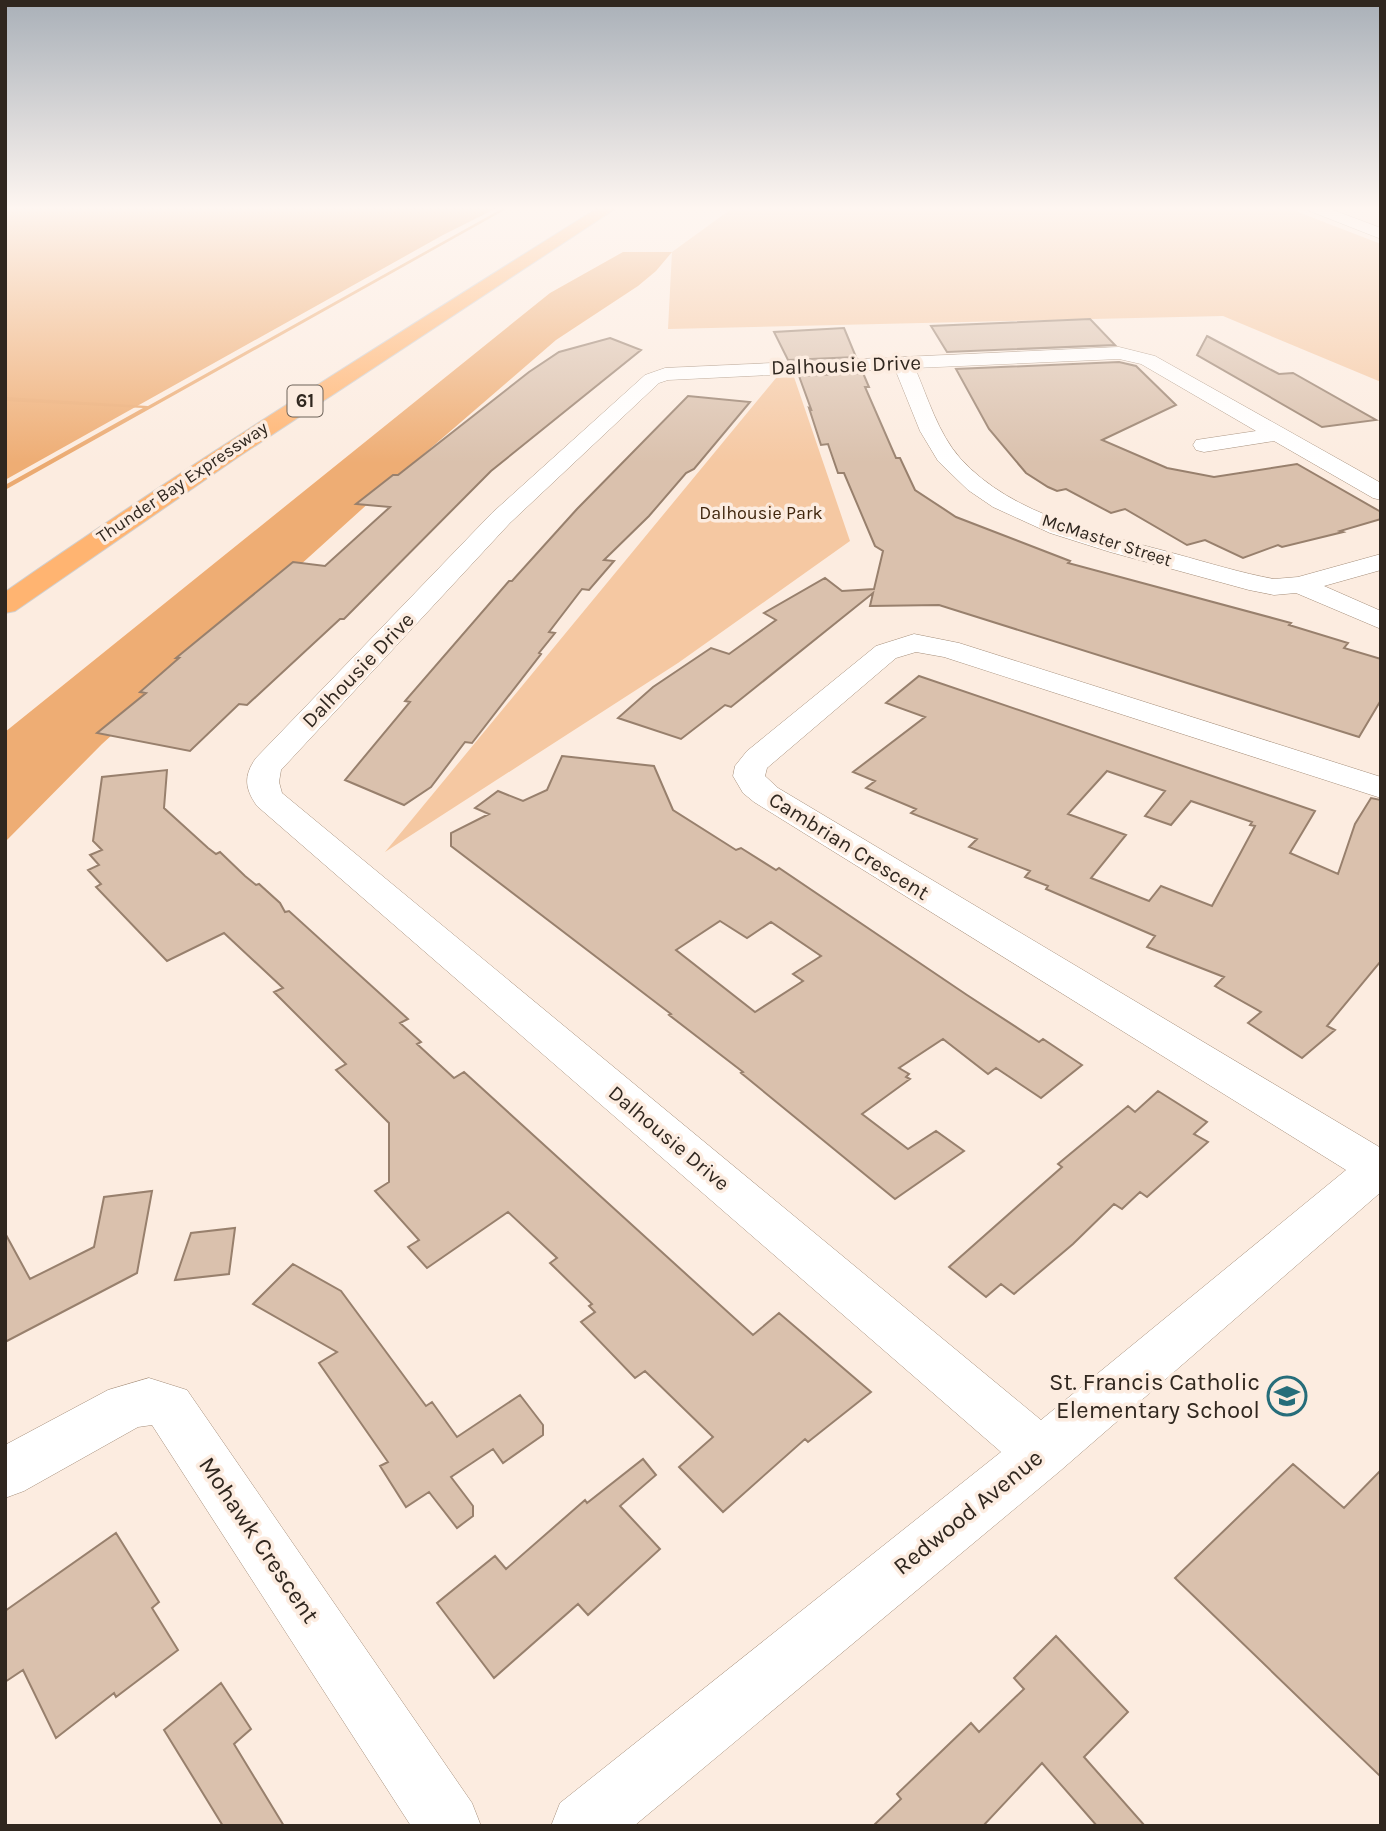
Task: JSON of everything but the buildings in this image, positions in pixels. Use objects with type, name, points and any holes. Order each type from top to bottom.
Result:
[{"type":"highway","name":"Thunder Bay Expressway","points":[[5,583],[94,521],[456,292]]},
{"type":"highway","name":"Thunder Bay Expressway","points":[[5,605],[120,523],[262,428],[475,292]]},
{"type":"street","name":"Dalhousie Drive","points":[[1041,1453],[269,799],[262,783],[267,765],[501,518],[652,379],[674,372],[1135,355],[1381,493]]},
{"type":"street","name":"McMaster Street","points":[[902,362],[937,439],[953,465],[968,479],[1008,504],[1088,538],[1261,585],[1287,588],[1299,586],[1381,621]]},
{"type":"street","points":[[1204,445],[1278,434]]},
{"type":"street","points":[[1299,586],[1381,562]]},
{"type":"street","name":"Cambrian Crescent","points":[[1379,1167],[766,795],[755,786],[749,776],[751,766],[758,758],[886,652],[914,643],[949,649],[1381,788]]},
{"type":"street","name":"Redwood Avenue","points":[[583,1826],[1041,1453],[1379,1167]]},
{"type":"street","name":"Mohawk Crescent","points":[[5,1473],[126,1407],[149,1401],[169,1407],[450,1826]]},
{"type":"green space","points":[[670,292],[1381,292],[1381,382],[1223,316],[668,329]]},
{"type":"green space","name":"Dalhousie Park","points":[[794,377],[850,541],[678,663],[385,852],[776,378]]},
{"type":"shaded area","points":[[5,292],[340,292],[5,480]]},
{"type":"shaded area","points":[[628,292],[556,340],[403,472],[102,744],[5,842],[5,732],[550,293]]},
{"type":"waterway","points":[[5,488],[355,292]]},
{"type":"waterway","points":[[5,399],[146,407]]},
{"type":"place","name":"St. Francis Catholic Elementary School","points":[[1287,1396]]}]
